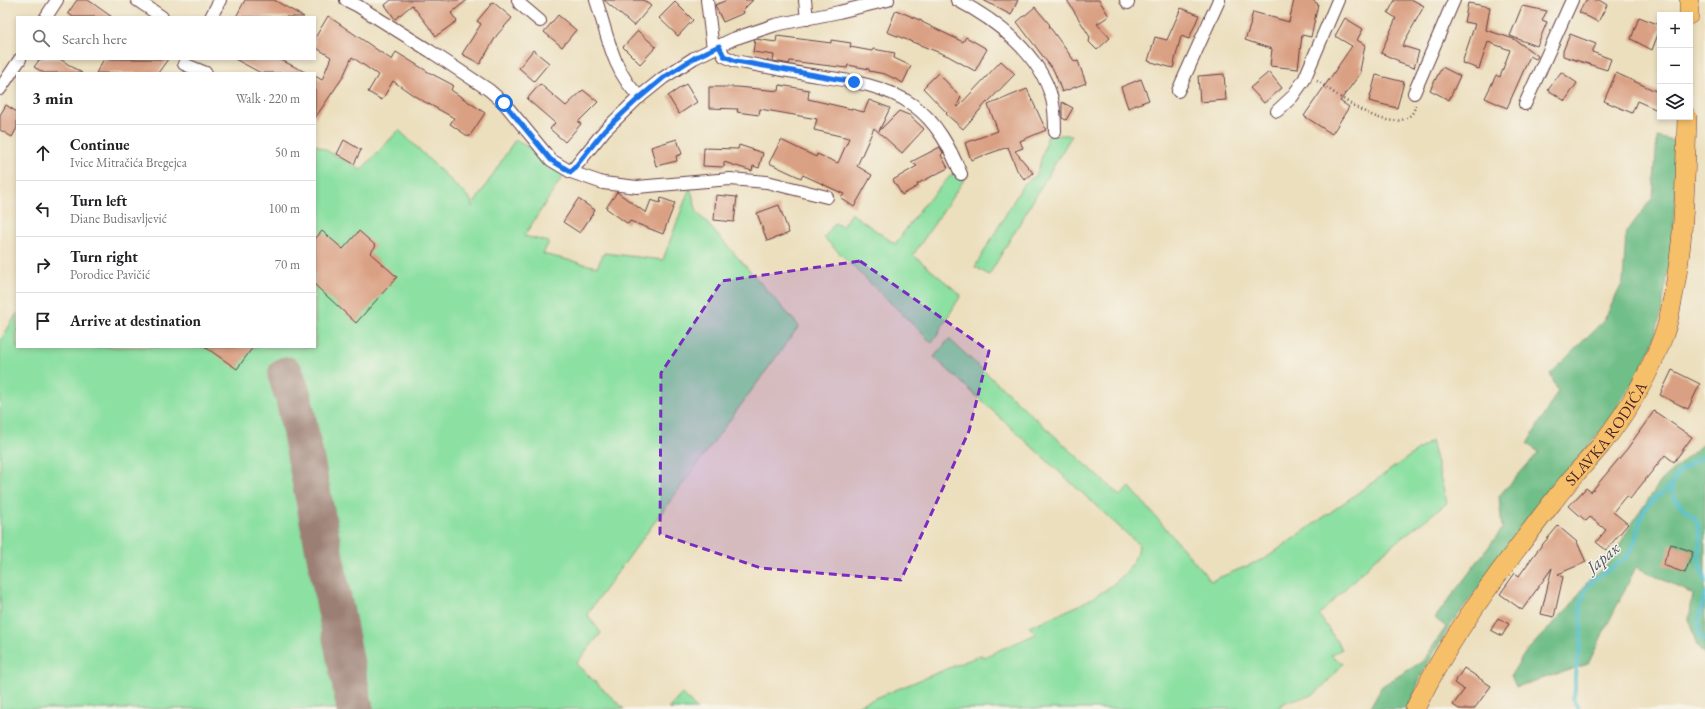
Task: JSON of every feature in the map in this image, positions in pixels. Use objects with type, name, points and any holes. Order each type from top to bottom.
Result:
[{"type":"main road","points":[[1689,0],[1689,12]]},
{"type":"main road","name":"SLAVKA RODIĆA","points":[[1415,709],[1431,676],[1460,629],[1556,497],[1602,443],[1637,393],[1651,366],[1665,333],[1677,277],[1684,201],[1687,120]]},
{"type":"street","points":[[47,16],[57,0]]},
{"type":"street","points":[[137,0],[161,16]]},
{"type":"street","points":[[212,16],[220,0]]},
{"type":"street","points":[[346,0],[360,3],[489,90],[504,103],[551,160],[571,172],[603,183],[637,187],[730,179],[767,182],[827,197]]},
{"type":"street","points":[[518,0],[520,4],[540,21]]},
{"type":"street","points":[[596,0],[615,59],[622,75],[628,86],[640,97]]},
{"type":"street","points":[[707,0],[716,47],[724,56],[736,61],[854,82],[895,95],[913,105],[936,128],[954,156],[961,174]]},
{"type":"street","points":[[805,0],[807,18]]},
{"type":"street","points":[[571,172],[605,130],[640,97],[663,78],[694,58],[733,38],[770,26],[888,0]]},
{"type":"street","points":[[956,0],[992,20],[1023,49],[1046,84],[1053,104],[1055,132]]},
{"type":"street","points":[[1178,91],[1219,0]]},
{"type":"street","points":[[1277,111],[1292,97],[1307,74],[1338,0]]},
{"type":"street","points":[[1414,93],[1454,0]]},
{"type":"street","points":[[1525,104],[1572,0]]},
{"type":"street","points":[[0,89],[15,72],[20,60]]},
{"type":"street","points":[[183,65],[203,72]]},
{"type":"path","points":[[1307,74],[1356,107],[1391,121],[1402,121],[1412,114],[1415,107],[1414,93]]},
{"type":"highlighted area","points":[[860,261],[989,351],[969,431],[901,580],[761,568],[660,534],[661,373],[722,281]]},
{"type":"green space","points":[[399,130],[471,200],[472,207],[515,140],[528,147],[543,164],[554,169],[567,170],[524,236],[549,242],[543,254],[597,267],[604,253],[663,260],[690,187],[697,212],[799,326],[587,614],[601,633],[576,664],[624,709],[0,709],[0,342],[16,315],[16,348],[316,348],[316,145],[361,170]]},
{"type":"green space","points":[[1049,132],[1058,135],[1072,135],[989,275],[975,267],[1023,185],[1037,174]]},
{"type":"green space","points":[[1657,137],[1678,142],[1672,247],[1661,314],[1652,346],[1641,369],[1610,419],[1537,510],[1450,626],[1422,674],[1408,709],[1369,709],[1382,686],[1423,661],[1446,627],[1435,618],[1502,529],[1499,496],[1539,452],[1527,444],[1558,391],[1550,374],[1604,320],[1623,282],[1626,233],[1653,197]]},
{"type":"green space","points":[[964,172],[968,174],[913,255],[961,295],[932,343],[824,238],[835,223],[842,227],[851,213],[895,244],[922,207],[952,174]]},
{"type":"green space","points":[[949,339],[1120,496],[1130,487],[1211,581],[1266,558],[1431,441],[1447,503],[1377,557],[1319,615],[1342,649],[1331,655],[1343,664],[1315,693],[1307,697],[1285,702],[1278,709],[849,709],[981,655],[984,657],[1036,634],[1029,627],[1088,601],[1115,583],[1126,572],[1134,560],[1139,545],[934,357]]},
{"type":"green space","points":[[1705,442],[1705,655],[1697,646],[1689,620],[1693,594],[1636,567],[1588,664],[1516,687],[1511,675],[1525,653],[1571,605],[1589,580],[1609,563],[1633,522],[1661,481]]},
{"type":"green space","points":[[682,694],[697,709],[668,709]]},
{"type":"building","points":[[77,0],[88,0],[111,16],[72,16],[68,13]]},
{"type":"building","points":[[245,0],[274,0],[302,16],[237,16]]},
{"type":"building","points":[[391,0],[467,0],[451,13],[457,21],[436,36],[412,5],[395,19],[385,5]]},
{"type":"building","points":[[604,0],[643,0],[651,6],[634,26]]},
{"type":"building","points":[[727,0],[753,0],[743,10],[744,13],[723,22],[715,5]]},
{"type":"building","points":[[983,0],[1018,0],[1011,15]]},
{"type":"building","points":[[1067,0],[1099,0],[1109,16],[1097,24],[1110,38],[1097,50],[1089,42],[1090,37]]},
{"type":"building","points":[[1294,0],[1312,0],[1318,4],[1311,37],[1302,35],[1298,69],[1270,66],[1272,49],[1245,40],[1253,12],[1289,22]]},
{"type":"building","points":[[1395,0],[1413,0],[1424,6],[1402,46],[1419,51],[1414,68],[1399,63],[1399,61],[1381,53],[1396,18],[1388,13]]},
{"type":"building","points":[[1586,0],[1599,0],[1607,5],[1598,22],[1579,12]]},
{"type":"building","points":[[493,2],[512,18],[497,35],[480,64],[462,54],[481,24],[477,21]]},
{"type":"building","points":[[675,2],[693,20],[678,36],[659,18]]},
{"type":"building","points":[[1468,3],[1490,7],[1486,30],[1514,39],[1538,56],[1536,59],[1530,56],[1507,108],[1485,98],[1496,75],[1500,77],[1510,50],[1488,42],[1479,69],[1462,63],[1475,24],[1464,22]]},
{"type":"building","points":[[1522,6],[1547,11],[1542,20],[1547,22],[1537,46],[1510,36]]},
{"type":"building","points":[[1035,7],[1050,25],[1049,26],[1075,62],[1078,61],[1086,83],[1062,92],[1054,71],[1017,22]]},
{"type":"building","points":[[1181,8],[1199,15],[1189,39],[1181,36],[1173,68],[1148,61],[1155,37],[1167,40]]},
{"type":"building","points":[[896,10],[922,21],[963,42],[966,37],[987,49],[975,71],[948,56],[887,32]]},
{"type":"building","points":[[558,15],[576,30],[562,47],[544,32]]},
{"type":"building","points":[[328,16],[392,60],[396,52],[453,85],[451,90],[485,113],[469,137],[450,124],[454,118],[416,97],[393,81],[382,100],[368,92],[378,75],[352,57],[343,77],[316,117],[316,77],[322,80],[331,57],[316,48],[316,36]]},
{"type":"building","points":[[1639,17],[1657,24],[1657,37],[1652,50],[1631,39]]},
{"type":"building","points":[[1345,18],[1363,29],[1357,40],[1365,45],[1360,71],[1362,71],[1340,101],[1349,107],[1332,134],[1304,116],[1352,46],[1335,36]]},
{"type":"building","points":[[638,31],[656,47],[640,64],[623,47]]},
{"type":"building","points":[[1570,34],[1596,44],[1592,52],[1611,59],[1607,70],[1563,56],[1563,51]]},
{"type":"building","points":[[777,36],[831,43],[831,40],[851,43],[850,47],[895,53],[894,58],[911,66],[903,83],[885,74],[869,71],[869,69],[848,65],[847,68],[790,61],[789,64],[773,61],[774,55],[753,52],[755,39],[776,42]]},
{"type":"building","points":[[533,50],[549,63],[534,81],[519,68]]},
{"type":"building","points":[[39,60],[62,60],[80,72],[42,72],[34,67]]},
{"type":"building","points":[[103,60],[167,60],[159,72],[97,72]]},
{"type":"building","points":[[237,60],[281,60],[305,72],[259,72]]},
{"type":"building","points":[[1001,61],[1015,74],[963,129],[946,114],[947,113],[923,88],[938,73],[961,97],[957,106],[958,107]]},
{"type":"building","points":[[1442,67],[1460,76],[1449,100],[1430,90]]},
{"type":"building","points":[[1269,72],[1282,88],[1264,103],[1250,88]]},
{"type":"building","points":[[1561,72],[1577,83],[1565,101],[1548,90]]},
{"type":"building","points":[[1616,73],[1657,92],[1657,110],[1637,101],[1632,113],[1604,101]]},
{"type":"building","points":[[1224,74],[1226,100],[1200,102],[1198,76]]},
{"type":"building","points":[[1376,75],[1404,82],[1397,108],[1369,101]]},
{"type":"building","points":[[1141,79],[1149,100],[1128,108],[1121,87]]},
{"type":"building","points":[[540,84],[566,106],[583,90],[598,102],[578,122],[581,124],[565,142],[550,129],[555,123],[527,99]]},
{"type":"building","points":[[686,84],[697,102],[679,114],[668,96]]},
{"type":"building","points":[[780,85],[809,90],[808,99],[864,112],[869,100],[890,108],[879,131],[899,111],[909,115],[924,129],[902,153],[874,128],[857,166],[872,175],[854,207],[841,198],[844,194],[803,175],[801,178],[769,163],[781,140],[816,157],[817,154],[838,163],[849,138],[814,130],[817,119],[760,109],[759,115],[737,112],[738,109],[709,108],[709,87],[737,87],[779,91]]},
{"type":"building","points":[[1027,89],[1046,130],[1020,141],[1023,148],[1015,151],[1033,173],[1025,180],[1017,170],[1008,147],[971,160],[965,143],[998,131],[988,105]]},
{"type":"building","points":[[1062,102],[1073,108],[1066,120],[1062,118]]},
{"type":"building","points":[[6,105],[16,111],[16,130],[12,137],[0,130],[0,115]]},
{"type":"building","points":[[677,139],[682,154],[676,156],[677,161],[656,166],[651,147]]},
{"type":"building","points":[[344,140],[361,150],[354,164],[337,154]]},
{"type":"building","points":[[739,145],[763,153],[759,168],[753,166],[752,171],[724,162],[724,167],[703,166],[704,148],[738,149]]},
{"type":"building","points":[[940,147],[943,153],[941,155],[948,168],[917,184],[918,186],[902,195],[893,180],[917,166],[911,162]]},
{"type":"building","points":[[617,192],[646,213],[651,200],[660,203],[661,198],[675,203],[663,234],[630,221],[628,224],[606,208]]},
{"type":"building","points":[[716,195],[737,197],[734,222],[714,220]]},
{"type":"building","points":[[578,199],[595,210],[580,233],[563,222]]},
{"type":"building","points":[[779,205],[789,233],[767,241],[757,213]]},
{"type":"building","points":[[322,231],[343,249],[359,231],[376,246],[370,253],[397,277],[356,323],[316,286],[316,238]]},
{"type":"building","points":[[206,348],[252,348],[237,369]]},
{"type":"building","points":[[1672,370],[1700,384],[1688,409],[1660,395]]},
{"type":"building","points":[[1654,411],[1692,437],[1674,462],[1665,455],[1630,499],[1626,496],[1613,512],[1628,524],[1606,550],[1596,542],[1606,530],[1590,517],[1586,521],[1569,506],[1586,488],[1591,492],[1627,449]]},
{"type":"building","points":[[1558,526],[1577,542],[1586,562],[1558,574],[1563,577],[1554,617],[1541,614],[1552,568],[1522,610],[1500,594],[1515,573],[1519,576]]},
{"type":"building","points":[[1671,544],[1693,552],[1685,573],[1663,565]]},
{"type":"building","points":[[1498,618],[1509,624],[1502,636],[1491,630]]},
{"type":"building","points":[[1464,668],[1491,686],[1474,709],[1459,709],[1453,705],[1464,690],[1454,683]]},
{"type":"waterway","points":[[1705,455],[1683,469],[1673,481],[1672,488],[1674,496],[1680,505],[1693,516],[1697,522],[1700,533],[1699,562],[1705,582]]},
{"type":"waterway","name":"Јарак","points":[[1578,709],[1573,699],[1576,670],[1581,644],[1580,614],[1582,599],[1586,590],[1596,578],[1621,562],[1631,551],[1641,518],[1646,508],[1673,483]]},
{"type":"waterway","points":[[1705,594],[1699,616],[1699,632],[1701,638],[1705,639]]},
{"type":"taxiway","points":[[286,375],[294,399],[355,709]]},
{"type":"route","points":[[504,103],[551,160],[571,172],[605,130],[638,99],[663,78],[694,58],[719,46],[724,56],[728,59],[768,68],[854,82]]}]
